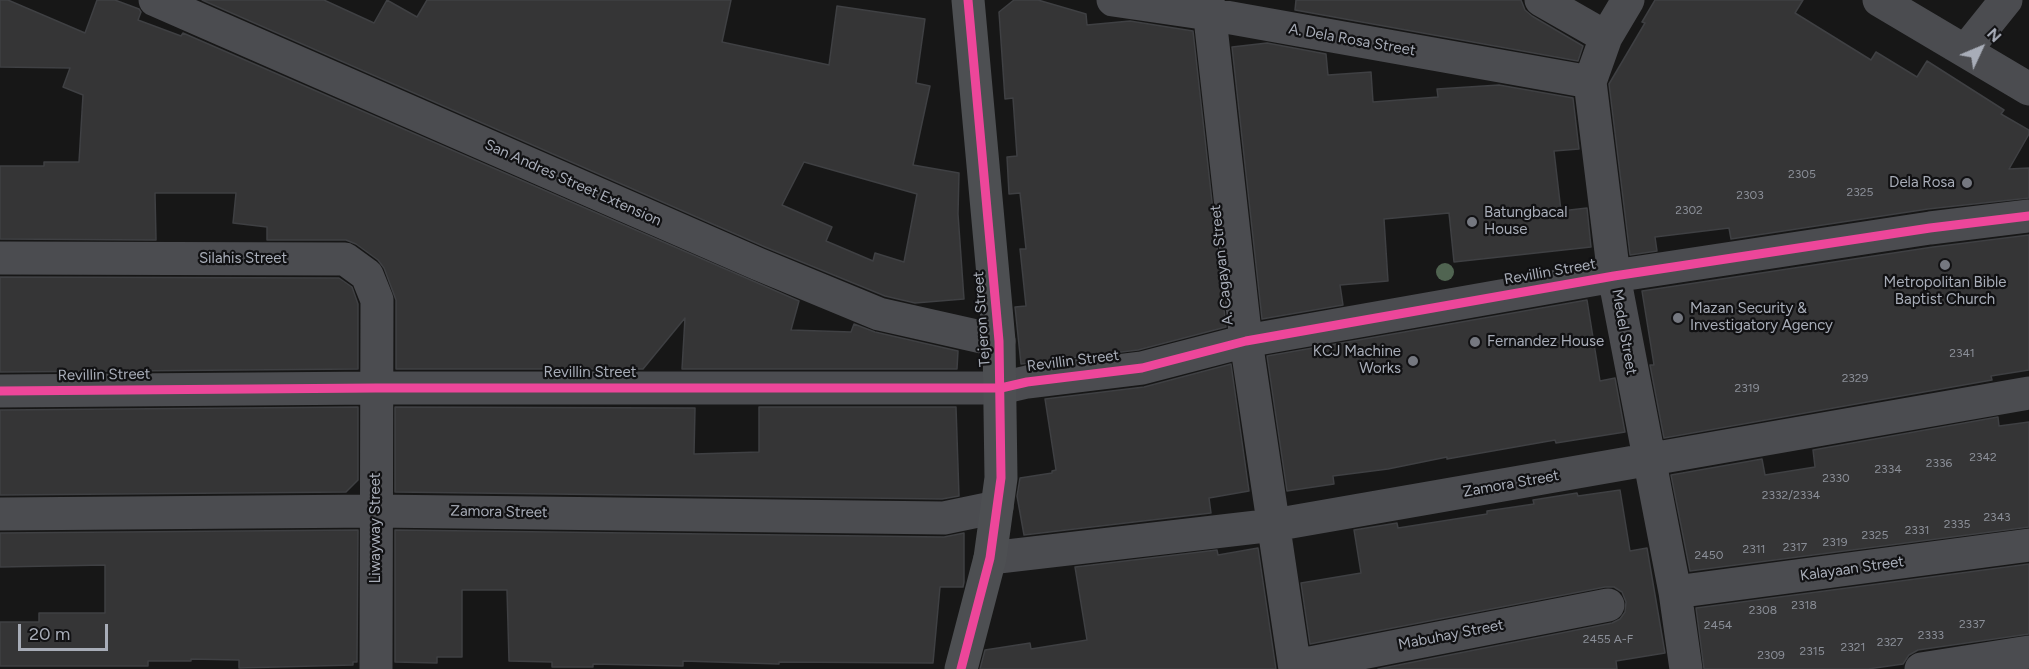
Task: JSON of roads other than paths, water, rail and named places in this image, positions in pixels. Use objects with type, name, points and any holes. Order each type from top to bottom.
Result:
[{"type":"main road","name":"Tejeron Street","points":[[961,669],[990,558],[1001,478],[999,341],[968,0]]},
{"type":"street","name":"A. Dela Rosa Street","points":[[1113,0],[1208,7],[1590,82]]},
{"type":"street","points":[[1541,0],[1606,37]]},
{"type":"street","name":"Medel Street","points":[[1628,0],[1606,37],[1590,82],[1614,276],[1675,592],[1686,669]]},
{"type":"street","points":[[1880,0],[2029,89]]},
{"type":"street","points":[[1965,51],[2006,0]]},
{"type":"street","points":[[2015,0],[2029,9]]},
{"type":"street","name":"San Andres Street Extension","points":[[167,2],[758,264],[879,314],[999,341]]},
{"type":"street","name":"A. Cagayan Street","points":[[1208,7],[1246,341],[1295,667]]},
{"type":"street","name":"Revillin Street","points":[[0,391],[1001,387],[1142,368],[1246,341],[1614,276],[1930,228],[2029,216]]},
{"type":"street","name":"Silahis Street","points":[[0,258],[345,259],[367,274],[377,300],[376,388]]},
{"type":"street","name":"Liwayway Street","points":[[376,388],[376,669]]},
{"type":"street","name":"Zamora Street","points":[[990,558],[1274,525],[2029,393]]},
{"type":"street","name":"Zamora Street","points":[[0,514],[375,510],[944,519],[997,507]]},
{"type":"street","name":"Kalayaan Street","points":[[1675,592],[2029,545]]},
{"type":"street","name":"Mabuhay Street","points":[[1295,667],[1608,605]]},
{"type":"street","points":[[1921,669],[2029,652]]},
{"type":"place","name":"Dela Rosa","points":[[1967,183]]},
{"type":"place","name":"Batungbacal House","points":[[1472,222]]},
{"type":"place","name":"Metropolitan Bible Baptist Church","points":[[1945,265]]},
{"type":"place","name":"Mazan Security & Investigatory Agency","points":[[1678,318]]},
{"type":"place","name":"Fernandez House","points":[[1475,342]]},
{"type":"place","name":"KCJ Machine Works","points":[[1413,361]]}]
